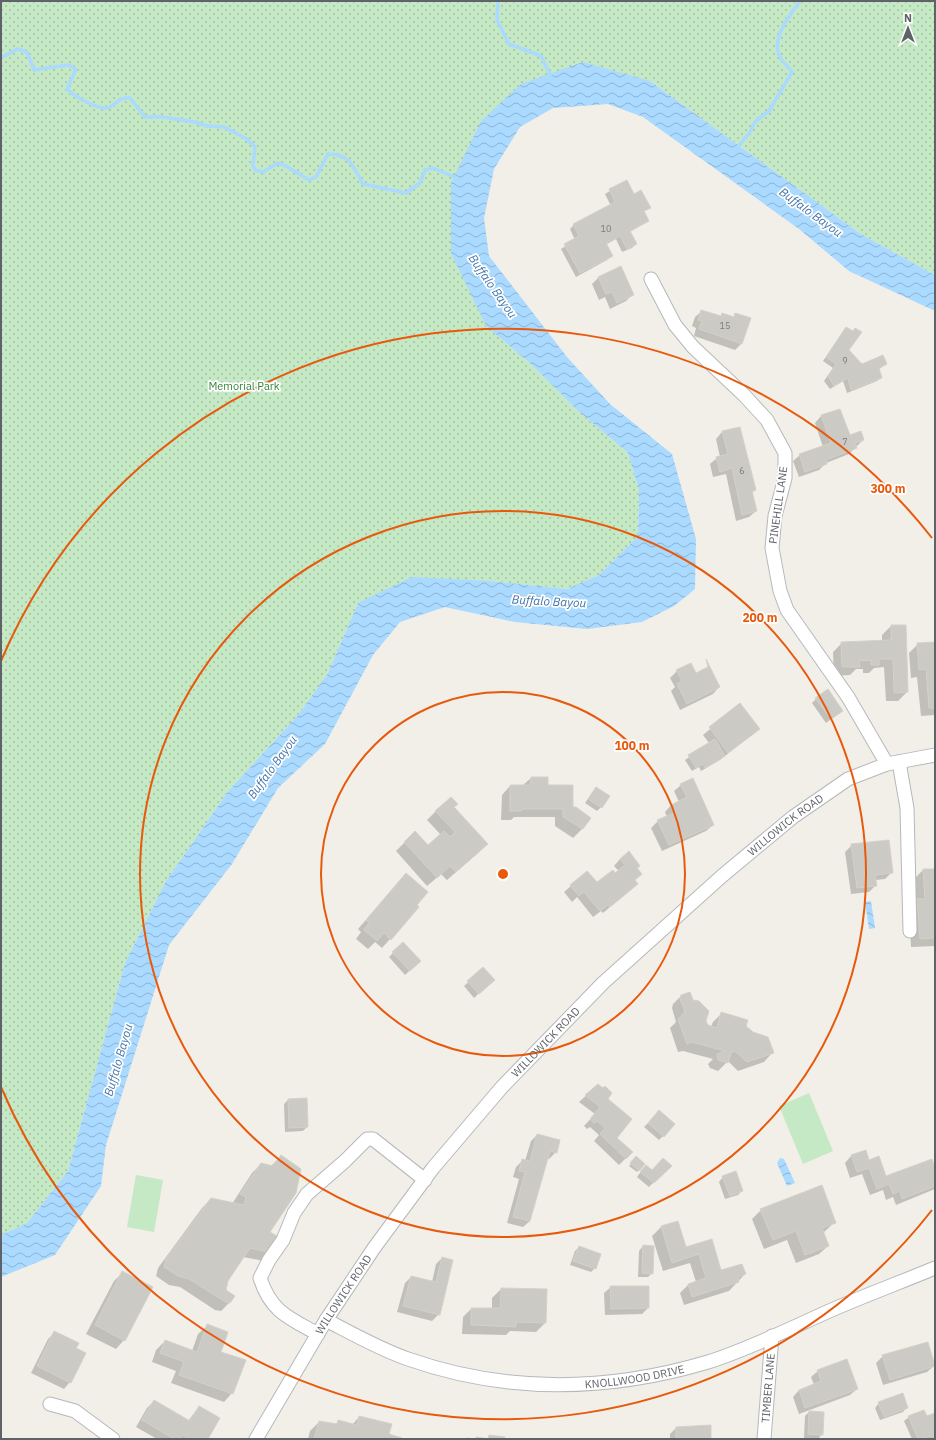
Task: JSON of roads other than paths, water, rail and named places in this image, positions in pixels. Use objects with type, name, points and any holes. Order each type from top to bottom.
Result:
[{"type":"street","name":"PINEHILL LANE","points":[[651,278],[676,325],[693,346],[744,395],[767,420],[785,453],[785,478],[775,516],[772,548],[780,592],[788,610],[809,643],[893,763]]},
{"type":"street","name":"WILLOWICK ROAD","points":[[256,1439],[326,1320],[374,1248],[425,1180],[502,1087],[601,985],[710,887],[793,817],[842,783],[848,779],[893,763],[935,755]]},
{"type":"street","points":[[893,763],[907,808],[910,931]]},
{"type":"street","points":[[318,1334],[276,1308],[266,1295],[260,1278],[269,1260],[283,1240],[294,1212],[307,1194],[335,1168],[346,1161],[367,1139],[373,1140],[425,1180]]},
{"type":"street","name":"KNOLLWOOD DRIVE","points":[[326,1320],[368,1342],[408,1359],[484,1378],[515,1383],[584,1385],[635,1380],[709,1361],[935,1268]]},
{"type":"street","name":"TIMBER LANE","points":[[764,1439],[772,1336]]},
{"type":"street","points":[[50,1404],[75,1410],[113,1439]]},
{"type":"water","name":"Buffalo Bayou","points":[[583,62],[650,81],[861,234],[935,275],[935,311],[849,271],[799,229],[643,117],[608,104],[553,108],[520,127],[494,169],[484,218],[489,256],[567,357],[610,404],[672,454],[696,539],[695,589],[674,606],[642,622],[587,629],[515,622],[445,607],[400,622],[373,655],[325,744],[278,788],[232,864],[169,945],[106,1145],[101,1186],[55,1255],[1,1277],[1,1235],[27,1223],[68,1171],[125,963],[166,881],[229,790],[299,714],[328,673],[358,603],[412,577],[490,581],[567,589],[599,575],[638,536],[639,490],[628,453],[577,410],[532,365],[486,326],[451,253],[451,183],[481,121],[521,84]]},
{"type":"water","points":[[871,901],[875,928],[869,929],[865,902]]},
{"type":"water","points":[[780,1158],[784,1159],[795,1183],[787,1186],[777,1163]]},
{"type":"waterway","points":[[498,1],[497,20],[509,44],[541,56],[552,79]]},
{"type":"waterway","points":[[737,148],[750,132],[755,122],[769,111],[792,72],[781,59],[777,48],[783,26],[800,1]]},
{"type":"waterway","points":[[1,56],[5,56],[17,49],[27,52],[34,70],[68,65],[76,69],[67,89],[81,99],[100,107],[110,107],[120,100],[130,98],[145,117],[162,117],[195,122],[207,126],[224,127],[247,139],[255,147],[253,165],[255,170],[263,172],[278,163],[286,166],[309,180],[316,177],[328,154],[342,156],[347,159],[354,167],[363,184],[406,193],[420,183],[425,170],[433,168],[457,178]]},
{"type":"park label","name":"Memorial Park","points":[[244,386]]}]
